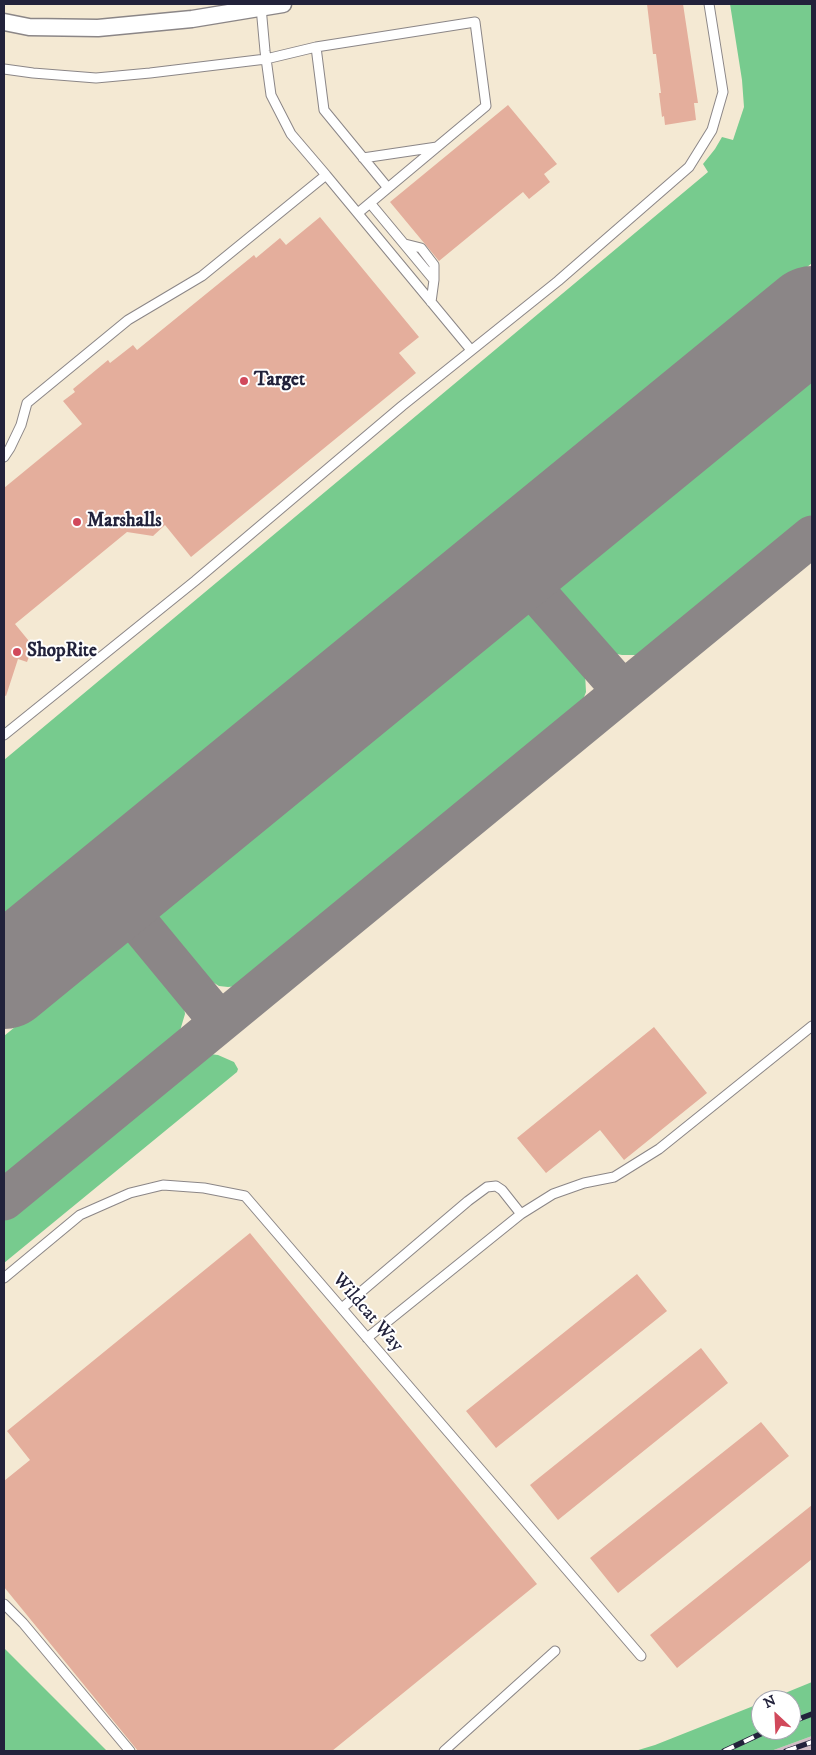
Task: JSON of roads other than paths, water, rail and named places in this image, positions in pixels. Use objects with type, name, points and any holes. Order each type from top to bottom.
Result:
[{"type":"street","points":[[4,22],[29,27],[98,28],[194,11],[283,4]]},
{"type":"lane","points":[[4,735],[195,581],[395,412],[558,281],[689,167],[712,130],[722,92],[709,4]]},
{"type":"lane","points":[[261,7],[271,95],[291,134],[471,350]]},
{"type":"lane","points":[[4,68],[32,73],[96,78],[200,68],[266,59],[316,47],[475,22],[486,106],[358,213]]},
{"type":"lane","points":[[316,47],[324,110],[388,188]]},
{"type":"lane","points":[[363,158],[438,146]]},
{"type":"lane","points":[[4,457],[21,425],[28,403],[128,320],[202,276],[326,175]]},
{"type":"lane","points":[[370,203],[434,280],[431,302]]},
{"type":"lane","points":[[367,1338],[521,1214],[553,1194],[584,1182],[614,1178],[659,1148],[812,1026]]},
{"type":"lane","name":"Wildcat Way","points":[[4,1278],[80,1215],[130,1194],[163,1185],[204,1188],[245,1196],[641,1656]]},
{"type":"lane","points":[[342,1308],[468,1200],[487,1187],[496,1186],[502,1190],[521,1214]]},
{"type":"lane","points":[[4,1604],[23,1623],[130,1751]]},
{"type":"lane","points":[[444,1751],[555,1651]]},
{"type":"railway","points":[[801,1718],[812,1714]]},
{"type":"railway","points":[[724,1751],[751,1738]]},
{"type":"railway","points":[[786,1751],[812,1742]]},
{"type":"place","name":"Target","points":[[244,381]]},
{"type":"place","name":"Marshalls","points":[[77,522]]},
{"type":"place","name":"ShopRite","points":[[17,652]]}]
